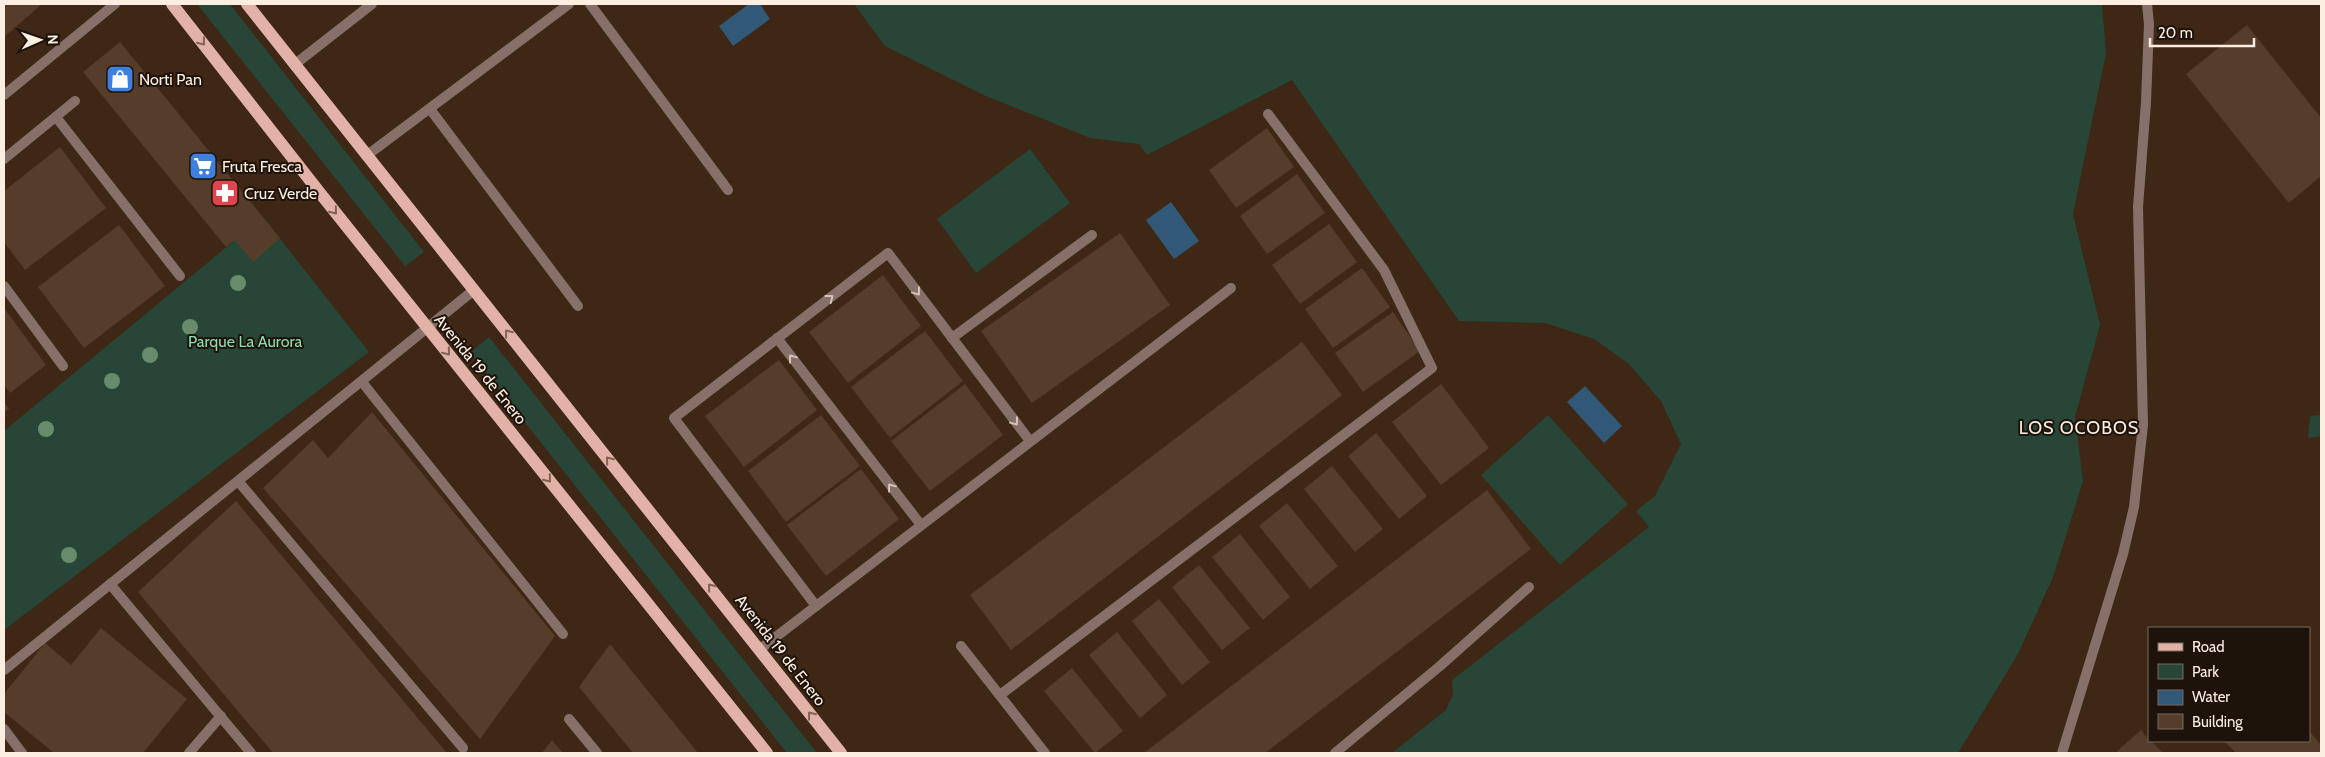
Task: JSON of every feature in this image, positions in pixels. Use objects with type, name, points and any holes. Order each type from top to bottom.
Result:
[{"type":"main road","name":"Avenida 19 de Enero","points":[[172,4],[767,753]]},
{"type":"main road","name":"Avenida 19 de Enero","points":[[247,4],[841,753]]},
{"type":"street","points":[[4,95],[115,4]]},
{"type":"street","points":[[294,65],[372,4]]},
{"type":"street","points":[[366,156],[569,4]]},
{"type":"street","points":[[590,4],[728,190]]},
{"type":"street","points":[[2062,753],[2123,554],[2134,507],[2143,425],[2138,207],[2146,102],[2149,24],[2147,4]]},
{"type":"street","points":[[4,159],[75,101]]},
{"type":"street","points":[[430,109],[578,306]]},
{"type":"street","points":[[1000,696],[1432,368],[1384,270],[1268,114]]},
{"type":"street","points":[[56,116],[180,276]]},
{"type":"street","points":[[952,338],[1092,235]]},
{"type":"street","points":[[816,606],[674,418],[777,338],[888,253],[1030,441]]},
{"type":"street","points":[[4,286],[63,366]]},
{"type":"street","points":[[760,649],[1231,288]]},
{"type":"street","points":[[4,670],[474,290]]},
{"type":"street","points":[[777,338],[921,526]]},
{"type":"street","points":[[362,382],[563,634]]},
{"type":"street","points":[[238,481],[463,748]]},
{"type":"street","points":[[110,584],[251,753]]},
{"type":"street","points":[[1335,753],[1440,666],[1529,587]]},
{"type":"street","points":[[962,646],[1045,753]]},
{"type":"street","points":[[189,753],[221,716]]},
{"type":"street","points":[[569,719],[597,753]]},
{"type":"street","points":[[4,729],[22,753]]},
{"type":"green space","points":[[197,4],[230,4],[424,252],[405,266]]},
{"type":"green space","points":[[854,4],[2102,4],[2106,53],[2073,214],[2100,325],[2075,417],[2083,481],[2053,577],[2018,654],[1958,753],[1392,753],[1446,710],[1453,695],[1452,680],[1649,527],[1636,511],[1655,496],[1681,444],[1661,401],[1629,364],[1594,339],[1545,323],[1459,321],[1292,80],[1147,155],[1139,144],[1090,138],[986,96],[885,46]]},
{"type":"green space","points":[[1030,149],[1070,203],[976,273],[937,219]]},
{"type":"green space","name":"Parque La Aurora","points":[[263,217],[369,352],[4,630],[4,431]]},
{"type":"green space","points":[[489,337],[817,753],[787,753],[470,353]]},
{"type":"green space","points":[[1548,415],[1628,504],[1560,565],[1481,475]]},
{"type":"green space","points":[[2321,415],[2321,436],[2308,438],[2310,416]]},
{"type":"water","points":[[749,4],[760,4],[770,19],[733,46],[719,26]]},
{"type":"water","points":[[1171,202],[1199,241],[1174,259],[1146,220]]},
{"type":"water","points":[[1585,386],[1622,426],[1604,443],[1567,402]]},
{"type":"building","points":[[4,4],[42,4],[4,37]]},
{"type":"building","points":[[2247,25],[2321,118],[2321,176],[2289,203],[2186,74]]},
{"type":"building","points":[[120,42],[280,238],[253,262],[235,240],[226,247],[83,72]]},
{"type":"building","points":[[1267,128],[1294,167],[1236,208],[1209,170]]},
{"type":"building","points":[[60,147],[106,208],[25,270],[4,242],[4,191]]},
{"type":"building","points":[[1297,174],[1325,213],[1267,254],[1240,216]]},
{"type":"building","points":[[1329,224],[1357,262],[1300,304],[1272,265]]},
{"type":"building","points":[[119,225],[165,286],[84,348],[38,287]]},
{"type":"building","points":[[1120,233],[1170,305],[1032,403],[981,331]]},
{"type":"building","points":[[1362,268],[1390,307],[1333,348],[1305,309]]},
{"type":"building","points":[[883,275],[921,326],[848,383],[809,332]]},
{"type":"building","points":[[4,308],[46,365],[10,393],[4,385]]},
{"type":"building","points":[[1393,312],[1420,351],[1363,392],[1335,353]]},
{"type":"building","points":[[925,331],[963,381],[890,438],[851,387]]},
{"type":"building","points":[[1302,342],[1342,395],[1011,650],[970,595]]},
{"type":"building","points":[[779,360],[817,410],[744,467],[705,416]]},
{"type":"building","points":[[965,384],[1003,435],[930,491],[891,441]]},
{"type":"building","points":[[1441,384],[1489,448],[1441,485],[1392,422]]},
{"type":"building","points":[[4,402],[9,409],[4,412]]},
{"type":"building","points":[[372,412],[555,636],[480,739],[263,488],[313,440],[328,458]]},
{"type":"building","points":[[821,415],[860,466],[786,522],[748,471]]},
{"type":"building","points":[[1376,433],[1427,496],[1399,519],[1348,456]]},
{"type":"building","points":[[1332,466],[1383,529],[1355,552],[1304,489]]},
{"type":"building","points":[[861,469],[899,519],[826,576],[787,525]]},
{"type":"building","points":[[1487,490],[1531,549],[1265,753],[1144,753]]},
{"type":"building","points":[[236,501],[447,753],[273,753],[138,592]]},
{"type":"building","points":[[1287,503],[1338,566],[1310,589],[1259,526]]},
{"type":"building","points":[[1240,534],[1290,597],[1263,620],[1212,557]]},
{"type":"building","points":[[1199,565],[1250,628],[1222,650],[1172,587]]},
{"type":"building","points":[[1159,599],[1210,662],[1182,685],[1132,621]]},
{"type":"building","points":[[101,628],[187,699],[143,753],[54,753],[4,712],[4,694],[45,643],[71,665]]},
{"type":"building","points":[[1117,632],[1167,695],[1140,718],[1089,655]]},
{"type":"building","points":[[610,644],[698,753],[633,753],[579,687]]},
{"type":"building","points":[[1072,668],[1123,731],[1095,753],[1044,691]]},
{"type":"building","points":[[2141,730],[2148,742],[2152,742],[2163,753],[2115,753]]},
{"type":"building","points":[[2310,732],[2321,745],[2321,753],[2236,753],[2225,742],[2310,742]]},
{"type":"building","points":[[552,740],[563,753],[542,753]]},
{"type":"place","name":"Norti Pan","points":[[120,79]]},
{"type":"place","name":"Fruta Fresca","points":[[203,166]]},
{"type":"place","name":"Cruz Verde","points":[[225,193]]},
{"type":"district","name":"LOS OCOBOS","points":[[2079,428]]}]
